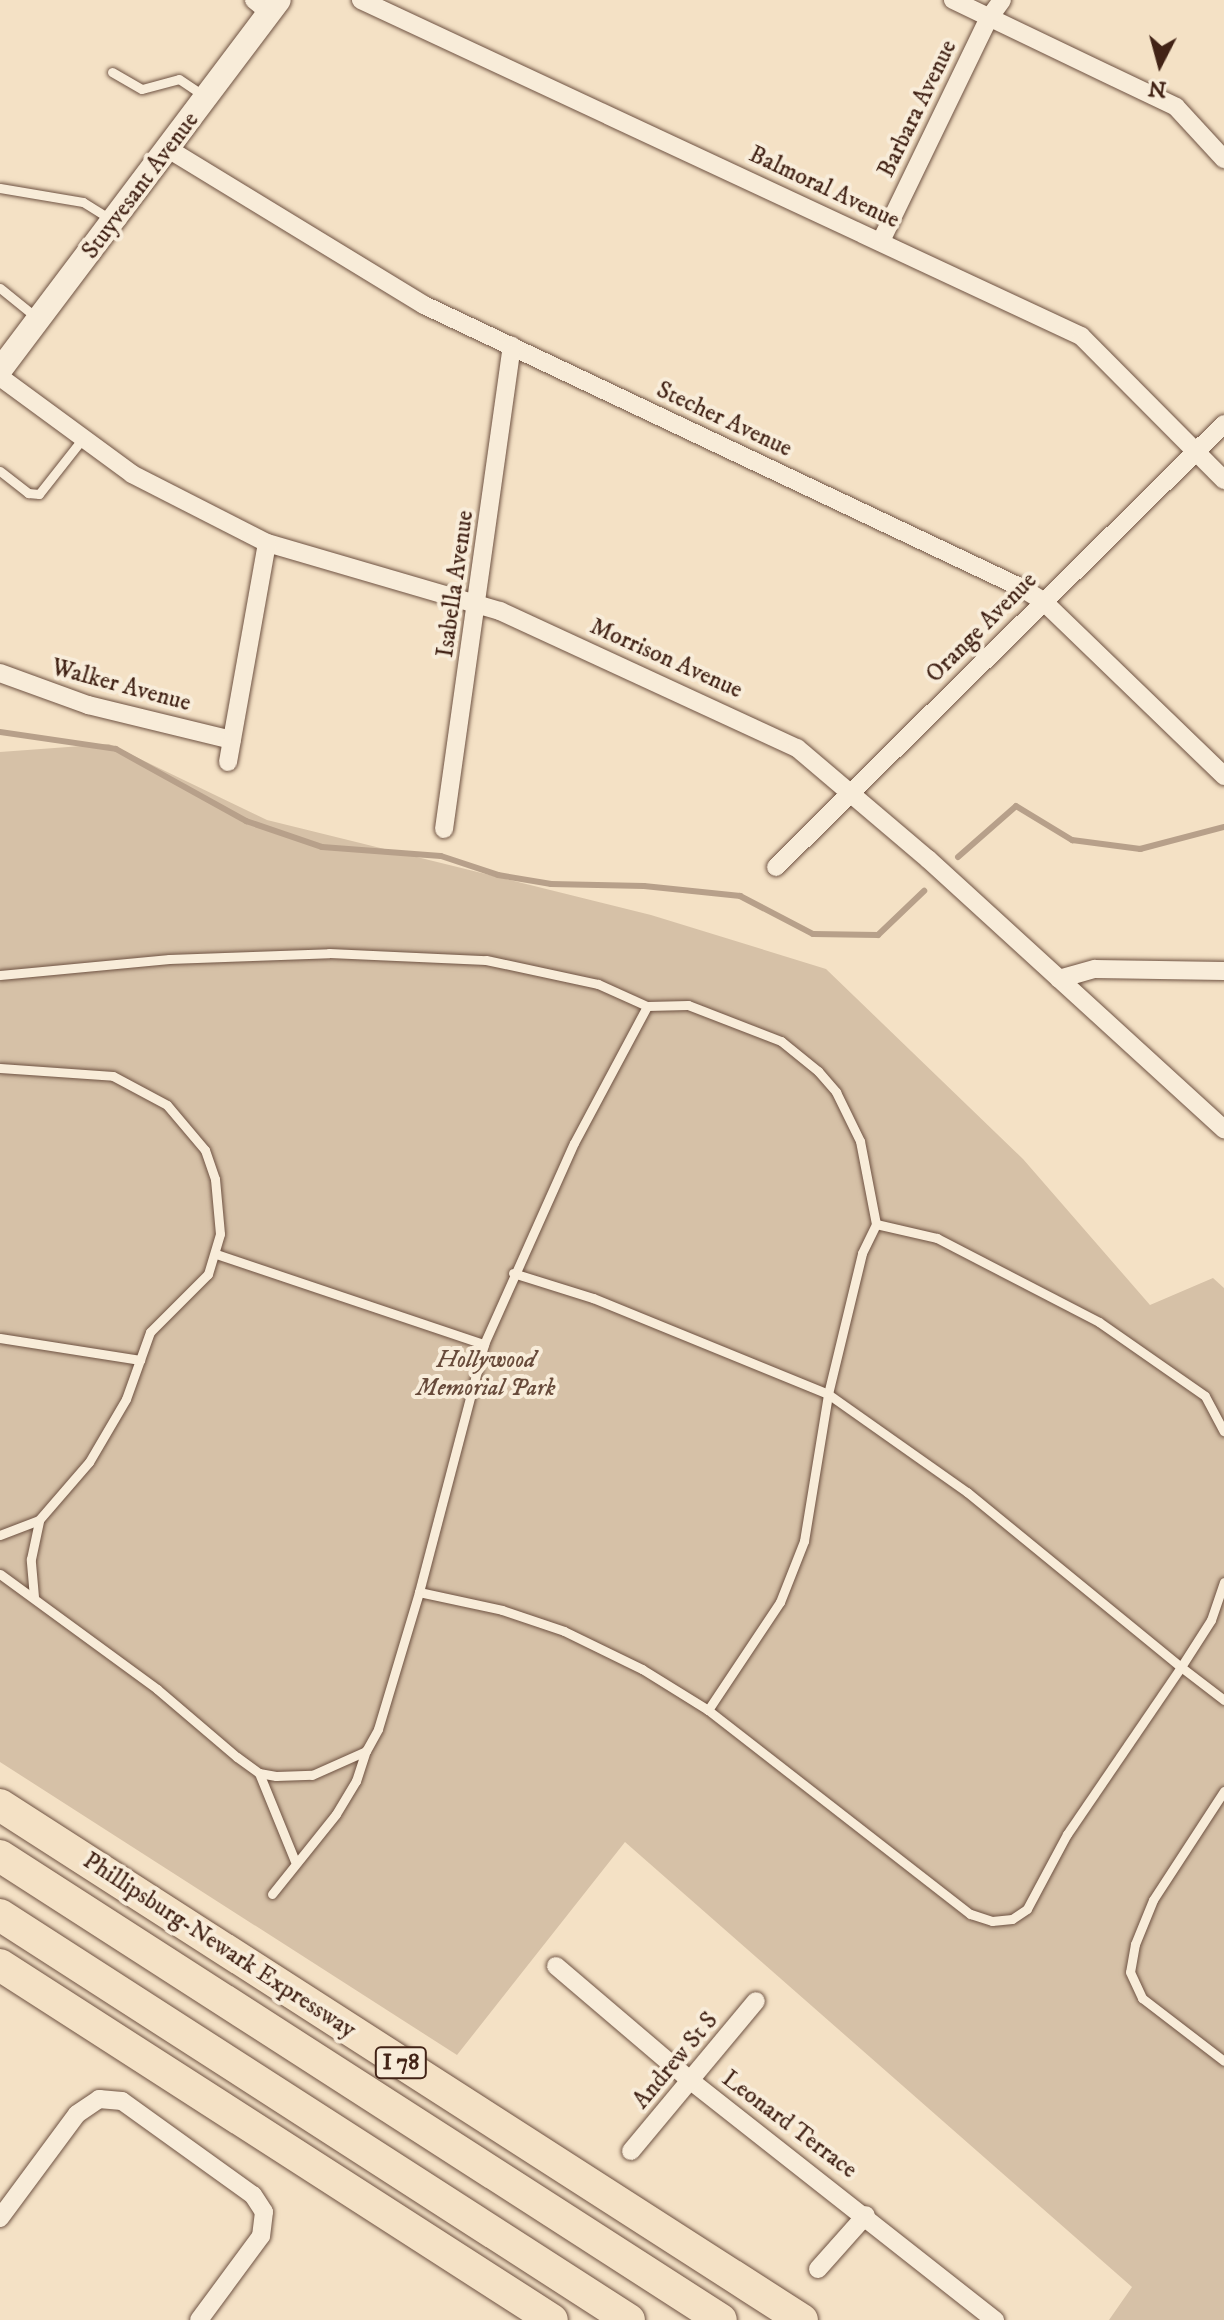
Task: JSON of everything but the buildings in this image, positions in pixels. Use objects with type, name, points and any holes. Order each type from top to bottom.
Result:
[{"type":"highway","name":"Phillipsburg-Newark Expressway","points":[[0,1805],[802,2320]]},
{"type":"highway","name":"Phillipsburg-Newark Expressway","points":[[0,1856],[721,2320]]},
{"type":"highway","points":[[0,1915],[629,2320]]},
{"type":"highway","points":[[0,1965],[552,2320]]},
{"type":"main road","name":"Stuyvesant Avenue","points":[[0,370],[170,150],[267,4]]},
{"type":"street","name":"Balmoral Avenue","points":[[361,0],[881,241],[1092,343],[1224,480]]},
{"type":"street","points":[[953,0],[1176,107],[1224,159]]},
{"type":"street","name":"Barbara Avenue","points":[[881,241],[989,18],[1002,0]]},
{"type":"street","name":"Stecher Avenue","points":[[170,150],[424,305],[1043,601],[1224,776]]},
{"type":"street","name":"Isabella Avenue","points":[[444,829],[478,605],[512,346]]},
{"type":"street","name":"Morrison Avenue","points":[[0,377],[132,474],[267,543],[478,605],[771,733],[851,791],[1224,1129]]},
{"type":"street","name":"Orange Avenue","points":[[776,867],[1224,424]]},
{"type":"street","points":[[228,762],[267,543]]},
{"type":"street","name":"Walker Avenue","points":[[0,673],[42,692],[232,740]]},
{"type":"street","points":[[1059,979],[1095,969],[1224,971]]},
{"type":"street","name":"Leonard Terrace","points":[[556,1966],[691,2081],[866,2215],[995,2320]]},
{"type":"street","name":"Andrew St S","points":[[631,2151],[756,2001]]},
{"type":"street","points":[[0,2218],[77,2114],[99,2099],[122,2101],[253,2195],[264,2212],[261,2236],[199,2320]]},
{"type":"street","points":[[818,2269],[866,2215]]},
{"type":"lane","points":[[112,72],[142,89],[179,79],[207,98]]},
{"type":"lane","points":[[0,188],[83,202],[114,222]]},
{"type":"lane","points":[[0,288],[39,319]]},
{"type":"lane","points":[[0,471],[28,493],[39,494],[83,438]]},
{"type":"lane","points":[[0,975],[169,959],[315,954],[486,960],[598,984],[647,1006],[688,1005],[740,1021],[781,1041],[818,1071],[860,1141],[876,1224],[862,1253],[828,1394],[804,1541],[780,1602],[708,1710]]},
{"type":"lane","points":[[272,1894],[295,1861],[336,1814],[356,1781],[366,1751],[378,1729],[419,1592],[484,1344],[513,1273],[647,1006]]},
{"type":"lane","points":[[0,1068],[113,1076],[141,1087],[167,1105],[205,1150],[220,1205],[216,1254],[208,1274],[150,1332],[111,1429],[39,1520],[31,1559],[34,1597]]},
{"type":"lane","points":[[876,1224],[937,1238],[1099,1322],[1205,1396],[1224,1431]]},
{"type":"lane","points":[[216,1254],[484,1344]]},
{"type":"lane","points":[[513,1273],[593,1298],[828,1394],[967,1492],[1224,1700]]},
{"type":"lane","points":[[0,1338],[140,1360]]},
{"type":"lane","points":[[0,1535],[39,1520]]},
{"type":"lane","points":[[0,1574],[34,1597],[259,1773],[295,1861]]},
{"type":"lane","points":[[419,1592],[502,1610],[564,1631],[642,1669],[708,1710],[970,1914],[992,1921],[1012,1919],[1027,1909],[1067,1834],[1211,1620],[1224,1582]]},
{"type":"lane","points":[[259,1773],[303,1777],[366,1751]]},
{"type":"lane","points":[[1224,1791],[1153,1900],[1135,1944],[1130,1972],[1142,1998],[1224,2061]]},
{"type":"green space","name":"Hollywood Memorial Park","points":[[109,744],[267,820],[651,915],[826,969],[1023,1159],[1150,1305],[1213,1278],[1224,1288],[1224,2320],[1109,2320],[1132,2287],[625,1842],[457,2055],[0,1762],[0,752]]},
{"type":"waterway","points":[[0,732],[116,749],[246,821],[322,847],[441,856],[498,875],[551,884],[644,886],[740,896],[813,934],[878,935],[924,891]]},
{"type":"waterway","points":[[958,857],[1016,806],[1072,840],[1140,849],[1224,827]]}]
